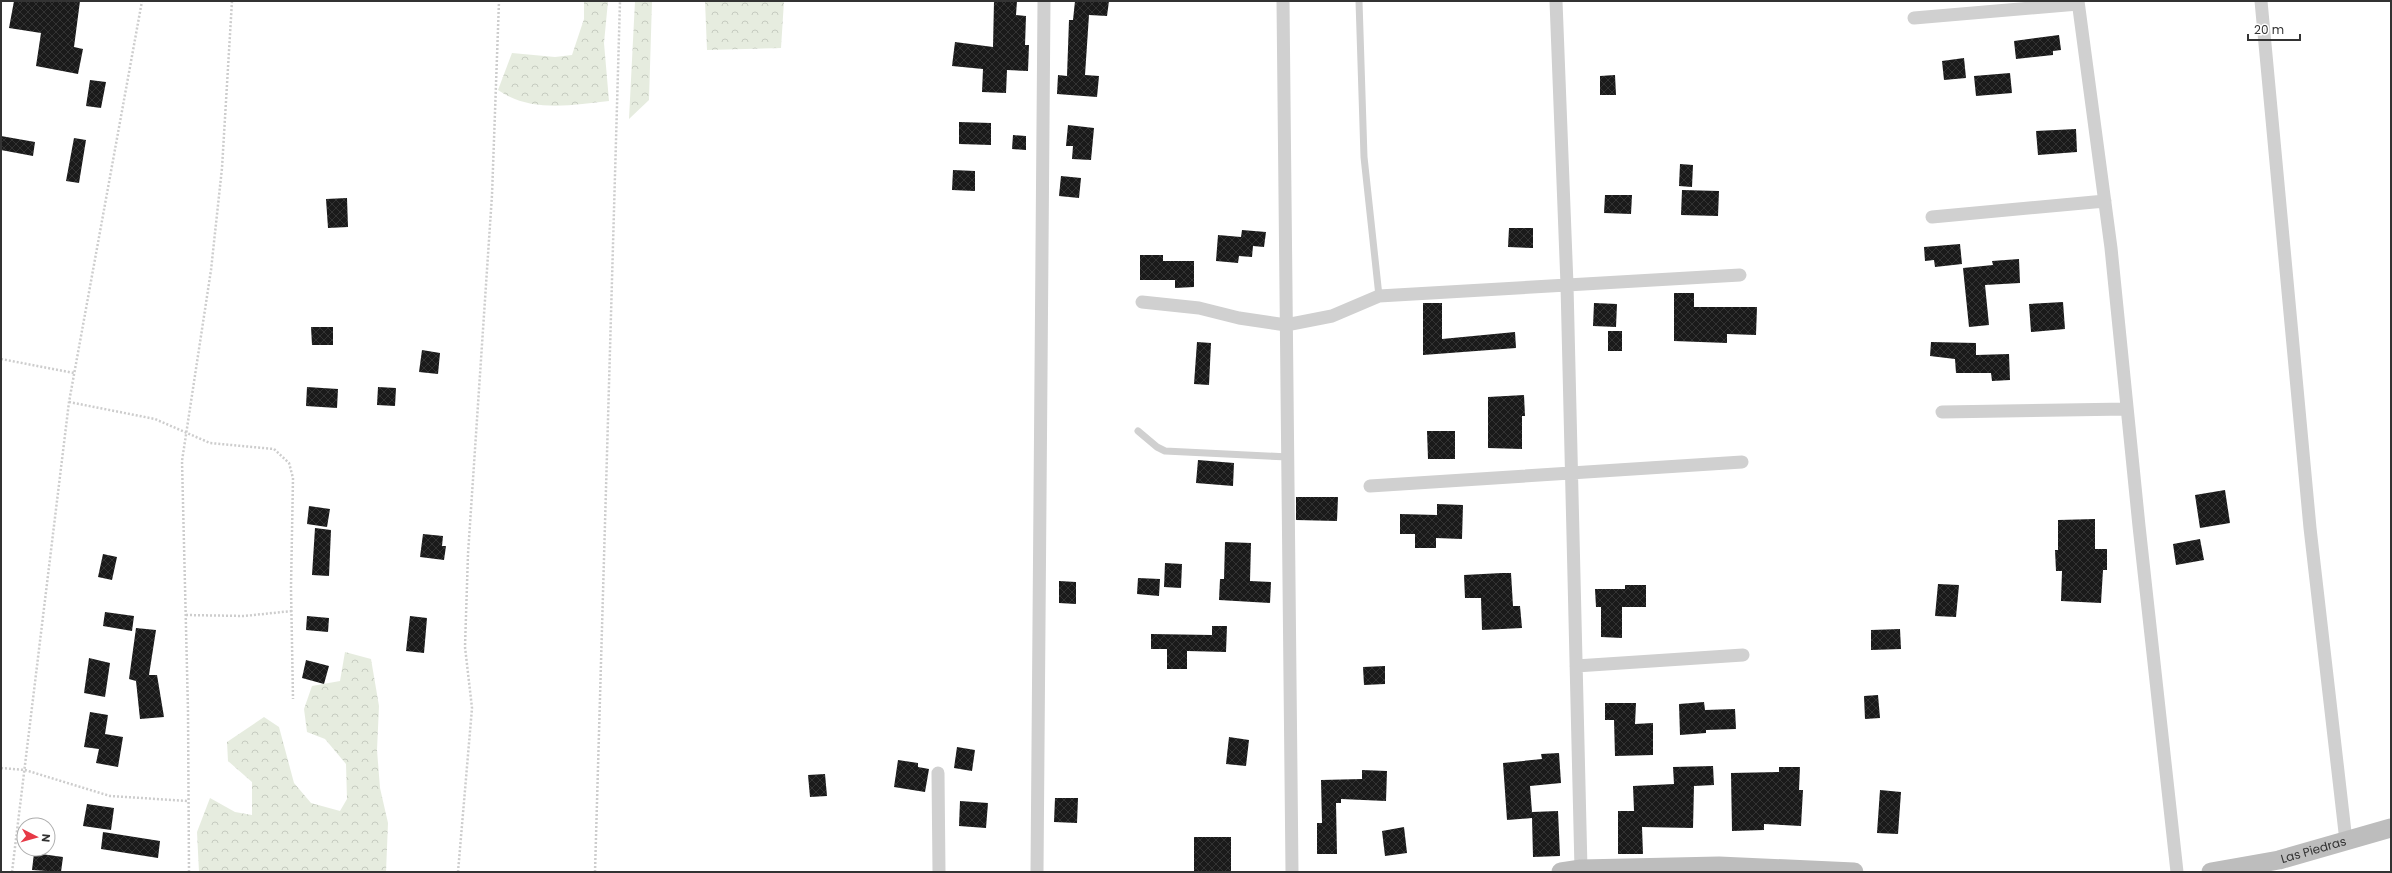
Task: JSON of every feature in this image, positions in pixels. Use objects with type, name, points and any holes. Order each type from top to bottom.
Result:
[{"type":"street","points":[[1037,872],[1044,1]]},
{"type":"street","points":[[1283,1],[1292,872]]},
{"type":"street","points":[[1556,1],[1567,285],[1581,869]]},
{"type":"street","points":[[2260,1],[2310,528],[2346,841]]},
{"type":"street","points":[[1914,18],[2078,3],[2105,201],[2178,872]]},
{"type":"street","points":[[1932,216],[2105,201]]},
{"type":"street","points":[[1142,302],[1199,308],[1239,318],[1286,325],[1332,316],[1379,296],[1740,275]]},
{"type":"street","points":[[1942,412],[2127,409]]},
{"type":"street","points":[[1370,486],[1742,462]]},
{"type":"street","points":[[1576,666],[1742,655]]},
{"type":"street","points":[[938,773],[939,872]]},
{"type":"street","name":"Las Piedras","points":[[2211,872],[2279,860],[2391,828]]},
{"type":"street","points":[[1561,872],[1581,869],[1628,870],[1719,866],[1854,872]]},
{"type":"lane","points":[[1359,1],[1364,157],[1379,296]]},
{"type":"lane","points":[[1138,431],[1156,447],[1165,451],[1288,457]]},
{"type":"path","points":[[12,872],[69,402],[142,1]]},
{"type":"path","points":[[189,872],[186,615],[182,461],[214,239],[222,168],[232,1]]},
{"type":"path","points":[[458,872],[472,708],[465,647],[468,562],[492,195],[499,1]]},
{"type":"path","points":[[595,872],[620,1]]},
{"type":"path","points":[[1,359],[74,373]]},
{"type":"path","points":[[69,402],[155,419],[210,443],[274,449],[289,463],[293,478],[293,699]]},
{"type":"path","points":[[186,615],[244,616],[292,611]]},
{"type":"path","points":[[1,768],[24,770],[110,796],[189,801]]},
{"type":"green space","points":[[584,1],[608,1],[604,43],[609,101],[552,106],[538,105],[524,102],[498,90],[512,53],[555,57],[572,55],[584,19]]},
{"type":"green space","points":[[635,1],[652,1],[649,100],[629,119]]},
{"type":"green space","points":[[705,1],[784,1],[781,48],[707,50]]},
{"type":"green space","points":[[345,652],[371,659],[379,706],[377,750],[380,788],[388,823],[386,872],[199,872],[197,832],[210,798],[235,812],[252,815],[252,782],[228,761],[227,742],[264,717],[279,727],[294,783],[311,803],[340,811],[347,799],[346,764],[325,739],[307,732],[304,709],[312,686],[340,681]]},
{"type":"building","points":[[14,1],[80,1],[74,47],[83,49],[78,74],[36,66],[41,33],[9,28]]},
{"type":"building","points":[[994,1],[1017,1],[1016,15],[1026,16],[1025,45],[1029,45],[1028,71],[1007,70],[1006,93],[982,92],[983,69],[952,66],[955,42],[993,47]]},
{"type":"building","points":[[1075,1],[1109,1],[1107,16],[1089,15],[1085,75],[1099,76],[1097,97],[1057,94],[1058,75],[1067,76],[1069,20],[1073,20]]},
{"type":"building","points":[[2059,35],[2061,50],[2053,51],[2053,55],[2016,59],[2014,41]]},
{"type":"building","points":[[1964,58],[1966,78],[1944,80],[1942,61]]},
{"type":"building","points":[[2010,73],[2012,93],[1976,96],[1974,76]]},
{"type":"building","points":[[1615,75],[1616,95],[1600,95],[1600,76]]},
{"type":"building","points":[[90,80],[106,82],[101,108],[86,106]]},
{"type":"building","points":[[959,122],[991,123],[991,145],[959,144]]},
{"type":"building","points":[[1068,125],[1094,128],[1091,160],[1072,159],[1073,146],[1066,146]]},
{"type":"building","points":[[2076,129],[2077,152],[2038,155],[2036,131]]},
{"type":"building","points":[[1013,135],[1026,136],[1026,150],[1012,149]]},
{"type":"building","points":[[1,136],[35,142],[33,156],[1,150]]},
{"type":"building","points":[[74,138],[86,140],[79,183],[66,181]]},
{"type":"building","points":[[1680,164],[1693,165],[1692,187],[1679,186]]},
{"type":"building","points":[[953,170],[975,171],[975,191],[952,190]]},
{"type":"building","points":[[1061,176],[1081,178],[1079,198],[1059,196]]},
{"type":"building","points":[[1682,190],[1719,191],[1718,216],[1681,215]]},
{"type":"building","points":[[1605,195],[1632,195],[1631,214],[1604,213]]},
{"type":"building","points":[[347,198],[348,227],[328,228],[326,199]]},
{"type":"building","points":[[1509,228],[1533,228],[1533,248],[1508,247]]},
{"type":"building","points":[[1242,230],[1266,232],[1264,247],[1253,246],[1252,257],[1239,256],[1238,263],[1216,261],[1218,235],[1241,237]]},
{"type":"building","points":[[1960,244],[1962,264],[1935,267],[1934,260],[1925,261],[1924,247]]},
{"type":"building","points":[[1140,255],[1163,255],[1163,261],[1194,261],[1194,287],[1175,288],[1175,280],[1140,280]]},
{"type":"building","points":[[2019,259],[2020,283],[1985,285],[1989,325],[1969,327],[1963,268],[1993,265],[1992,261]]},
{"type":"building","points":[[1674,293],[1694,293],[1694,307],[1757,307],[1756,335],[1727,334],[1727,343],[1674,341]]},
{"type":"building","points":[[2063,302],[2065,329],[2031,332],[2029,304]]},
{"type":"building","points":[[1423,303],[1442,303],[1442,339],[1515,332],[1516,348],[1423,355]]},
{"type":"building","points":[[1594,303],[1617,304],[1616,327],[1593,326]]},
{"type":"building","points":[[311,327],[333,327],[333,345],[312,345]]},
{"type":"building","points":[[1608,331],[1622,331],[1622,351],[1608,351]]},
{"type":"building","points":[[1197,342],[1211,343],[1209,385],[1194,384]]},
{"type":"building","points":[[1931,342],[1976,343],[1976,355],[2009,354],[2010,380],[1992,381],[1991,373],[1956,373],[1955,359],[1930,356]]},
{"type":"building","points":[[422,350],[440,353],[438,374],[419,372]]},
{"type":"building","points":[[307,387],[338,389],[337,408],[306,406]]},
{"type":"building","points":[[378,387],[396,388],[395,406],[377,405]]},
{"type":"building","points":[[1524,395],[1525,416],[1522,416],[1522,449],[1488,448],[1488,397]]},
{"type":"building","points":[[1427,431],[1455,431],[1455,459],[1428,459]]},
{"type":"building","points":[[1198,460],[1234,463],[1233,486],[1196,483]]},
{"type":"building","points":[[2225,490],[2230,523],[2200,528],[2195,495]]},
{"type":"building","points":[[1296,497],[1338,497],[1337,521],[1296,520]]},
{"type":"building","points":[[1437,504],[1463,505],[1462,539],[1436,538],[1436,548],[1415,548],[1415,534],[1400,534],[1400,514],[1437,515]]},
{"type":"building","points":[[309,506],[330,509],[327,527],[307,524]]},
{"type":"building","points":[[2095,519],[2095,549],[2107,549],[2107,570],[2103,570],[2101,603],[2061,601],[2062,571],[2056,571],[2055,550],[2058,550],[2058,520]]},
{"type":"building","points":[[315,528],[331,530],[329,576],[312,575]]},
{"type":"building","points":[[423,534],[443,536],[442,546],[446,546],[444,560],[420,557]]},
{"type":"building","points":[[2200,539],[2204,560],[2176,565],[2173,544]]},
{"type":"building","points":[[1225,542],[1251,543],[1250,581],[1271,582],[1270,603],[1219,600],[1220,579],[1224,579]]},
{"type":"building","points":[[103,554],[117,557],[112,580],[98,577]]},
{"type":"building","points":[[1165,563],[1182,564],[1181,588],[1164,587]]},
{"type":"building","points":[[1511,573],[1513,606],[1520,606],[1522,628],[1482,630],[1481,598],[1465,598],[1464,575]]},
{"type":"building","points":[[1138,578],[1160,579],[1159,596],[1137,594]]},
{"type":"building","points":[[1059,581],[1076,582],[1076,604],[1059,603]]},
{"type":"building","points":[[1938,584],[1959,585],[1956,617],[1935,616]]},
{"type":"building","points":[[1625,585],[1646,585],[1646,607],[1622,607],[1622,638],[1601,637],[1601,607],[1596,607],[1595,589],[1625,589]]},
{"type":"building","points":[[105,612],[134,616],[132,631],[103,626]]},
{"type":"building","points":[[307,616],[329,618],[328,632],[306,630]]},
{"type":"building","points":[[410,616],[427,618],[424,653],[406,651]]},
{"type":"building","points":[[1212,626],[1227,626],[1226,652],[1187,651],[1187,669],[1167,669],[1167,649],[1151,649],[1151,634],[1212,635]]},
{"type":"building","points":[[136,628],[156,630],[149,675],[157,675],[164,717],[140,719],[136,681],[129,679]]},
{"type":"building","points":[[1900,629],[1901,649],[1871,650],[1871,630]]},
{"type":"building","points":[[89,658],[110,663],[105,697],[84,693]]},
{"type":"building","points":[[306,660],[329,666],[324,684],[302,678]]},
{"type":"building","points":[[1385,666],[1385,684],[1364,685],[1363,667]]},
{"type":"building","points":[[1878,695],[1880,718],[1865,719],[1864,696]]},
{"type":"building","points":[[1704,702],[1705,710],[1735,709],[1736,729],[1706,730],[1706,733],[1680,735],[1679,704]]},
{"type":"building","points":[[1605,703],[1636,703],[1635,724],[1653,723],[1653,755],[1615,756],[1614,720],[1605,720]]},
{"type":"building","points":[[90,712],[108,715],[105,734],[123,737],[118,767],[96,763],[99,749],[84,747]]},
{"type":"building","points":[[1229,737],[1249,740],[1246,766],[1226,764]]},
{"type":"building","points":[[957,747],[975,750],[972,771],[954,768]]},
{"type":"building","points":[[1559,753],[1561,783],[1530,786],[1532,812],[1558,811],[1560,856],[1533,857],[1532,818],[1507,820],[1503,763],[1542,759],[1541,754]]},
{"type":"building","points":[[898,760],[918,763],[918,767],[929,769],[925,792],[894,787]]},
{"type":"building","points":[[1713,766],[1714,785],[1694,786],[1693,828],[1642,827],[1643,854],[1618,854],[1618,811],[1634,811],[1633,786],[1674,784],[1673,767]]},
{"type":"building","points":[[1779,767],[1800,767],[1799,790],[1803,790],[1801,826],[1764,824],[1764,830],[1732,831],[1731,773],[1779,772]]},
{"type":"building","points":[[1362,770],[1387,771],[1386,801],[1341,799],[1341,803],[1336,803],[1337,854],[1317,854],[1317,823],[1322,823],[1321,780],[1362,779]]},
{"type":"building","points":[[825,774],[827,796],[810,797],[808,775]]},
{"type":"building","points":[[1880,790],[1901,792],[1898,834],[1877,833]]},
{"type":"building","points":[[1055,798],[1078,798],[1077,823],[1054,822]]},
{"type":"building","points":[[960,801],[988,803],[986,828],[959,826]]},
{"type":"building","points":[[87,804],[114,808],[111,830],[83,826]]},
{"type":"building","points":[[1404,827],[1407,853],[1385,856],[1382,831]]},
{"type":"building","points":[[103,832],[160,841],[158,858],[101,849]]},
{"type":"building","points":[[1194,837],[1231,837],[1231,872],[1194,872]]},
{"type":"building","points":[[34,857],[63,857],[61,872],[32,870]]}]
